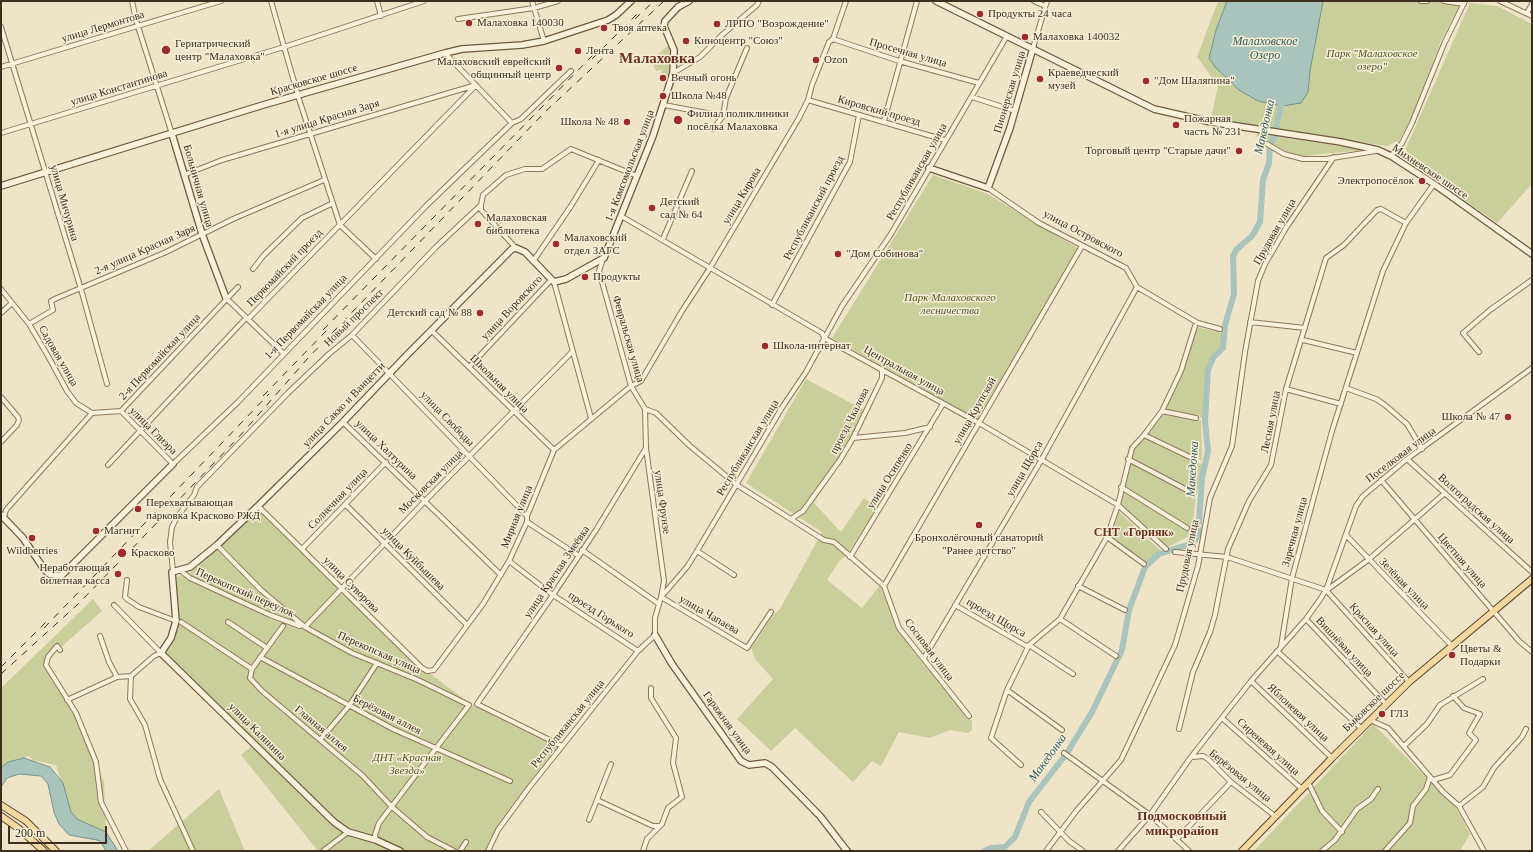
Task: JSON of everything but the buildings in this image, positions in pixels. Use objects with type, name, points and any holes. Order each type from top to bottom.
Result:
[{"type":"main road","name":"Красковское шоссе","points":[[1,186],[298,95],[445,53],[462,49],[522,45],[544,41],[608,20],[616,15],[631,1]]},
{"type":"main road","points":[[678,7],[689,1]]},
{"type":"main road","name":"Михневское шоссе","points":[[936,1],[1034,48],[1154,109],[1211,122],[1281,134],[1341,142],[1378,150],[1391,156],[1434,184],[1532,254]]},
{"type":"main road","name":"1-я Комсомольская улица","points":[[604,258],[664,105],[673,73],[674,50],[664,23],[666,18],[678,7]]},
{"type":"main road","name":"Пионерская улица","points":[[988,188],[1015,111],[1034,48]]},
{"type":"main road","name":"Больничная улица","points":[[172,134],[202,234],[226,298]]},
{"type":"main road","name":"улица Островского","points":[[928,168],[988,188]]},
{"type":"main road","points":[[516,248],[525,252],[534,260],[553,281],[566,279],[604,258]]},
{"type":"main road","name":"улица Сакко и Ванцетти","points":[[181,571],[190,567],[217,545],[258,506],[343,422],[506,254],[516,248]]},
{"type":"main road","name":"1-я Первомайская улица","points":[[2,515],[23,538],[44,569],[56,576],[61,576],[173,464]]},
{"type":"main road","points":[[161,653],[178,621],[171,576],[173,571],[181,571]]},
{"type":"main road","name":"Быковское шоссе","points":[[1242,851],[1361,728],[1409,682],[1492,610],[1532,579]]},
{"type":"main road","name":"Гаражная улица","points":[[655,635],[672,664],[741,761],[749,765],[765,763],[772,767],[820,816],[847,851]]},
{"type":"main road","name":"улица Калинина","points":[[161,653],[223,712],[318,808],[348,832],[376,840],[400,851]]},
{"type":"main road","points":[[1,805],[26,820],[48,841],[56,851]]},
{"type":"main road","points":[[1,816],[18,828],[42,849]]},
{"type":"street","name":"Больничная улица","points":[[132,1],[137,26],[172,134]]},
{"type":"street","name":"улица Лермонтова","points":[[1,67],[221,1]]},
{"type":"street","points":[[271,1],[324,180],[340,225],[376,259]]},
{"type":"street","points":[[377,1],[381,16]]},
{"type":"street","name":"улица Константинова","points":[[1,133],[284,47],[424,1]]},
{"type":"street","points":[[532,1],[544,41]]},
{"type":"street","points":[[458,19],[534,8],[558,1]]},
{"type":"street","points":[[678,7],[682,1]]},
{"type":"street","points":[[673,73],[700,57],[722,35],[757,5],[759,1]]},
{"type":"street","name":"улица Кирова","points":[[630,386],[641,381],[682,311],[710,268],[808,100],[826,49],[833,39],[846,1]]},
{"type":"street","points":[[884,122],[899,61],[917,1]]},
{"type":"street","points":[[1034,1],[1046,3]]},
{"type":"street","points":[[1421,1],[1427,1]]},
{"type":"street","points":[[1391,156],[1402,143],[1415,119],[1444,44],[1464,2],[1444,1]]},
{"type":"street","points":[[1500,1],[1532,16]]},
{"type":"street","name":"Пионерская улица","points":[[1034,48],[1046,3]]},
{"type":"street","points":[[1527,13],[1532,4]]},
{"type":"street","name":"улица Мичурина","points":[[1,27],[47,173],[56,210],[82,289],[107,384]]},
{"type":"street","name":"Республиканская улица","points":[[488,851],[507,818],[562,746],[638,651],[655,635],[655,618],[661,597],[687,567],[738,485],[842,306],[891,234],[928,168],[972,97],[1007,36]]},
{"type":"street","name":"Просечная улица","points":[[833,39],[899,61],[979,83]]},
{"type":"street","points":[[713,130],[723,116],[726,98],[747,48]]},
{"type":"street","points":[[445,53],[512,123]]},
{"type":"street","name":"1-я Первомайская улица","points":[[173,464],[238,402],[426,206],[512,123],[521,119],[571,71]]},
{"type":"street","name":"1-я улица Красная Заря","points":[[184,175],[222,160],[476,85]]},
{"type":"street","name":"Первомайский проезд","points":[[108,465],[246,318],[249,318],[476,85]]},
{"type":"street","points":[[972,97],[1015,111]]},
{"type":"street","name":"Кировский проезд","points":[[808,100],[945,140]]},
{"type":"street","points":[[664,105],[723,116]]},
{"type":"street","name":"Республиканский проезд","points":[[772,304],[850,162],[859,115]]},
{"type":"street","points":[[1267,144],[1284,154],[1303,159],[1326,159],[1378,150]]},
{"type":"street","name":"Новый проспект","points":[[173,571],[170,542],[172,526],[194,495],[197,487],[288,393],[329,354],[352,335],[436,247],[481,205],[483,196],[506,175],[525,169],[542,169],[571,149],[598,160]]},
{"type":"street","name":"Прудовая улица","points":[[1046,851],[1060,832],[1121,760],[1175,645],[1200,553],[1210,498],[1232,446],[1256,288],[1265,264],[1298,208],[1334,157]]},
{"type":"street","points":[[534,260],[571,206],[598,160],[637,176]]},
{"type":"street","points":[[663,240],[692,171]]},
{"type":"street","name":"2-я улица Красная Заря","points":[[29,324],[53,310],[51,301],[164,253],[233,219],[324,180]]},
{"type":"street","name":"Заречная улица","points":[[1281,647],[1292,578],[1341,404],[1383,271],[1406,224],[1434,184]]},
{"type":"street","name":"улица Островского","points":[[988,188],[1038,223],[1126,268],[1137,287],[1198,323],[1220,329]]},
{"type":"street","points":[[253,269],[264,255],[302,218],[333,203]]},
{"type":"street","points":[[481,205],[481,210],[516,248]]},
{"type":"street","name":"Лесная улица","points":[[1179,729],[1193,672],[1213,621],[1231,543],[1249,501],[1271,465],[1286,390],[1303,340],[1305,328],[1326,258],[1344,245],[1381,208],[1406,224]]},
{"type":"street","name":"Центральная улица","points":[[621,216],[822,333],[824,338],[979,423],[1118,505],[1166,549]]},
{"type":"street","name":"улица Крупской","points":[[884,586],[1082,246]]},
{"type":"street","points":[[588,266],[598,271],[604,258]]},
{"type":"street","name":"Февральская улица","points":[[598,271],[630,386],[645,409],[656,413],[690,446],[738,485],[791,519]]},
{"type":"street","points":[[1479,352],[1463,333],[1490,310],[1532,280]]},
{"type":"street","points":[[553,281],[591,418]]},
{"type":"street","name":"улица Воровского","points":[[470,366],[553,281]]},
{"type":"street","name":"2-я Первомайская улица","points":[[92,413],[121,411],[238,287]]},
{"type":"street","name":"улица Щорса","points":[[924,658],[1042,459],[1137,287]]},
{"type":"street","name":"Садовая улица","points":[[1,289],[29,324],[67,391],[76,403],[92,413]]},
{"type":"street","name":"Больничная улица","points":[[226,298],[284,354]]},
{"type":"street","points":[[1,313],[12,303]]},
{"type":"street","points":[[1250,322],[1305,328]]},
{"type":"street","points":[[1021,765],[991,738],[1007,690],[1028,646],[1060,619],[1107,537],[1118,505],[1121,487],[1132,448],[1162,411],[1180,371],[1195,326]]},
{"type":"street","name":"Школьная улица","points":[[431,330],[470,366],[514,412],[554,450]]},
{"type":"street","name":"улица Свободы","points":[[352,335],[391,373],[527,516]]},
{"type":"street","points":[[1303,340],[1357,353]]},
{"type":"street","name":"Московская улица","points":[[305,627],[340,588],[572,352]]},
{"type":"street","name":"Поселковая улица","points":[[1281,647],[1306,620],[1326,590],[1356,506],[1381,480],[1407,459],[1532,368]]},
{"type":"street","name":"проезд Чкалова","points":[[791,519],[803,511],[827,479],[853,438],[882,378],[882,369]]},
{"type":"street","name":"Мирная улица","points":[[434,670],[483,604],[501,575],[527,522],[527,516],[554,450],[630,386]]},
{"type":"street","points":[[1346,388],[1376,399],[1385,405],[1407,424],[1422,449]]},
{"type":"street","points":[[1286,390],[1341,404]]},
{"type":"street","points":[[1,397],[19,420],[17,425],[1,442]]},
{"type":"street","name":"улица Осипенко","points":[[850,557],[943,404]]},
{"type":"street","name":"улица Фрунзе","points":[[645,409],[646,448],[663,569],[664,581],[661,597]]},
{"type":"street","name":"улица Глиэра","points":[[121,411],[173,464]]},
{"type":"street","points":[[1162,411],[1196,418]]},
{"type":"street","points":[[2,515],[92,413]]},
{"type":"street","name":"улица Халтурина","points":[[343,422],[426,500],[501,575]]},
{"type":"street","points":[[853,438],[904,433],[930,427]]},
{"type":"street","points":[[1144,435],[1192,458]]},
{"type":"street","name":"улица Красная Змеёвка","points":[[562,746],[477,704],[579,556],[646,448]]},
{"type":"street","points":[[1128,459],[1187,490]]},
{"type":"street","name":"Волгоградская улица","points":[[1407,459],[1532,572]]},
{"type":"street","name":"Солнечная улица","points":[[303,548],[386,462]]},
{"type":"street","name":"Цветная улица","points":[[1381,480],[1519,641],[1532,652]]},
{"type":"street","points":[[1121,487],[1187,528]]},
{"type":"street","points":[[1175,552],[1200,553],[1227,557],[1326,590],[1368,560],[1445,493]]},
{"type":"street","name":"улица Куйбышева","points":[[346,505],[467,625]]},
{"type":"street","name":"улица Суворова","points":[[258,506],[303,548],[340,588],[421,667],[427,671],[434,670]]},
{"type":"street","name":"Сосновая улица","points":[[791,519],[824,540],[834,542],[884,586],[899,628],[970,716]]},
{"type":"street","points":[[527,522],[579,556]]},
{"type":"street","name":"Зелёная улица","points":[[1346,535],[1368,560],[1451,645]]},
{"type":"street","points":[[1107,537],[1144,564]]},
{"type":"street","name":"Перекопская улица","points":[[217,545],[267,595],[305,627],[352,653],[418,680],[469,706],[435,749]]},
{"type":"street","points":[[582,550],[658,604]]},
{"type":"street","points":[[697,551],[734,575]]},
{"type":"street","name":"проезд Горького","points":[[508,561],[553,595],[638,651]]},
{"type":"street","name":"Перекопский переулок","points":[[181,571],[190,578],[270,615],[305,627]]},
{"type":"street","points":[[127,580],[125,597],[127,599],[139,607],[178,621],[252,669],[283,626]]},
{"type":"street","points":[[1078,586],[1125,610]]},
{"type":"street","name":"Красная улица","points":[[1326,590],[1409,682]]},
{"type":"street","name":"улица Чапаева","points":[[661,597],[747,648],[771,612]]},
{"type":"street","name":"улица Калинина","points":[[114,605],[161,653]]},
{"type":"street","name":"проезд Щорса","points":[[955,605],[1028,646],[1073,674]]},
{"type":"street","points":[[1060,619],[1116,656]]},
{"type":"street","name":"Вишнёвая улица","points":[[1306,620],[1386,704]]},
{"type":"street","points":[[228,622],[267,648]]},
{"type":"street","points":[[100,636],[109,662],[118,678]]},
{"type":"street","points":[[60,650],[57,646],[48,657],[46,665],[76,713],[96,762],[101,802],[126,851]]},
{"type":"street","points":[[1118,851],[1150,815],[1191,757],[1281,647]]},
{"type":"street","points":[[1277,651],[1361,728]]},
{"type":"street","points":[[68,700],[118,678],[131,676],[154,656],[161,653]]},
{"type":"street","name":"Берёзовая аллея","points":[[260,657],[349,706],[435,749],[510,781]]},
{"type":"street","points":[[320,740],[349,706],[378,663]]},
{"type":"street","name":"Главная аллея","points":[[252,669],[250,678],[262,691],[363,776],[392,807],[427,837],[454,851]]},
{"type":"street","points":[[131,676],[130,699],[145,725],[163,786],[193,851]]},
{"type":"street","points":[[1404,746],[1427,724],[1440,705],[1483,678]]},
{"type":"street","name":"Яблоневая улица","points":[[1251,682],[1332,758]]},
{"type":"street","points":[[643,851],[647,839],[660,826],[668,808],[682,796],[673,763],[676,738],[651,698],[652,688]]},
{"type":"street","points":[[1007,690],[1062,730]]},
{"type":"street","points":[[1432,778],[1450,775],[1476,740],[1469,733],[1480,714],[1464,708],[1453,696]]},
{"type":"street","name":"Сиреневая улица","points":[[1222,718],[1302,789]]},
{"type":"street","points":[[1370,720],[1388,728],[1459,806],[1484,851]]},
{"type":"street","points":[[1459,806],[1482,787],[1494,768],[1522,737],[1526,729]]},
{"type":"street","points":[[376,840],[377,829],[435,749]]},
{"type":"street","points":[[1065,755],[1150,815],[1189,851]]},
{"type":"street","name":"Берёзовая улица","points":[[1191,757],[1203,756],[1208,759],[1231,782],[1275,816]]},
{"type":"street","points":[[589,820],[611,764]]},
{"type":"street","points":[[1385,851],[1410,823],[1413,806],[1426,789],[1432,778]]},
{"type":"street","points":[[1177,839],[1231,782]]},
{"type":"street","points":[[1308,782],[1322,811],[1342,832]]},
{"type":"street","points":[[1322,851],[1342,832],[1357,809],[1371,799],[1378,790]]},
{"type":"street","points":[[597,800],[653,826],[660,826]]},
{"type":"street","points":[[1041,812],[1060,832],[1083,851]]},
{"type":"street","points":[[323,851],[348,832]]},
{"type":"street","points":[[460,851],[466,842]]},
{"type":"green space","name":"Парк \"Малаховское озеро\"","points":[[1218,1],[1227,1],[1216,30],[1209,58],[1215,67],[1239,90],[1258,101],[1282,106],[1310,71],[1323,1],[1462,1],[1441,41],[1413,116],[1399,141],[1387,146],[1278,131],[1211,118],[1218,86],[1197,57]]},
{"type":"green space","points":[[1470,3],[1497,6],[1532,24],[1532,184],[1497,223],[1407,160],[1406,148]]},
{"type":"green space","points":[[670,44],[672,54],[672,72],[669,84],[660,79],[662,70],[656,71],[652,59]]},
{"type":"green space","points":[[1257,133],[1364,150],[1303,156],[1284,151],[1257,136]]},
{"type":"green space","name":"Парк Малаховского лесничества","points":[[933,175],[988,194],[1078,248],[979,420],[832,338]]},
{"type":"green space","points":[[1197,327],[1223,333],[1222,347],[1212,357],[1207,370],[1203,418],[1164,410],[1182,371]]},
{"type":"green space","points":[[806,379],[864,410],[842,460],[814,503],[841,532],[864,498],[877,508],[846,556],[840,560],[827,580],[862,608],[880,585],[897,629],[922,662],[972,721],[972,730],[968,733],[950,730],[930,738],[899,732],[881,766],[872,761],[853,782],[795,728],[771,751],[737,719],[773,679],[755,659],[751,648],[774,614],[780,609],[822,532],[746,483]]},
{"type":"green space","points":[[1162,412],[1201,420],[1202,461],[1146,435]]},
{"type":"green space","points":[[1145,436],[1202,464],[1197,494],[1129,458],[1133,448]]},
{"type":"green space","points":[[1128,461],[1196,496],[1192,530],[1123,487]]},
{"type":"green space","points":[[1122,490],[1193,534],[1164,549],[1118,507]]},
{"type":"green space","name":"ДНТ «Красная Звезда»","points":[[258,509],[302,549],[342,593],[421,667],[471,704],[558,747],[496,828],[485,851],[318,851],[241,755],[254,744],[300,785],[164,653],[176,631],[174,577],[187,575]]},
{"type":"green space","points":[[1117,510],[1161,551],[1145,566],[1107,538]]},
{"type":"green space","points":[[93,599],[102,611],[51,656],[47,666],[86,736],[104,782],[106,832],[77,819],[71,812],[56,765],[33,760],[29,756],[8,762],[1,768],[1,688]]},
{"type":"green space","points":[[1373,724],[1455,806],[1470,834],[1460,851],[1254,851]]},
{"type":"green space","points":[[219,789],[245,851],[148,851]]},
{"type":"water","name":"Малаховское Озеро","points":[[1227,1],[1323,1],[1310,71],[1308,92],[1301,103],[1282,106],[1258,101],[1239,90],[1215,67],[1209,58],[1216,30]]},
{"type":"water","points":[[24,758],[50,767],[63,783],[71,812],[77,819],[106,832],[118,851],[106,851],[100,841],[97,840],[69,835],[59,824],[54,812],[48,784],[41,776],[19,774],[7,778],[1,787],[1,768],[8,762]]},
{"type":"waterway","name":"Македонка","points":[[984,851],[991,848],[1005,847],[1015,837],[1029,802],[1067,753],[1092,712],[1122,650],[1129,610],[1145,567],[1159,554],[1193,543],[1198,536],[1202,478],[1208,451],[1205,421],[1208,370],[1213,358],[1223,348],[1225,325],[1234,294],[1233,256],[1237,249],[1252,236],[1260,222],[1263,180],[1269,163],[1270,144],[1278,131],[1276,126],[1283,99]]},
{"type":"railway","points":[[635,19],[654,1]]},
{"type":"railway","points":[[1,674],[77,605],[125,556],[238,438],[308,358],[545,112],[664,1]]},
{"type":"railway","points":[[592,59],[637,14]]},
{"type":"railway","points":[[323,330],[594,54]]},
{"type":"railway","points":[[263,396],[329,328]]},
{"type":"railway","points":[[44,628],[269,394]]},
{"type":"railway","points":[[1,667],[46,622]]},
{"type":"place","name":"Продукты 24 часа","points":[[980,14]]},
{"type":"place","name":"Малаховка 140030","points":[[469,23]]},
{"type":"place","name":"ЛРПО \"Возрождение\"","points":[[717,24]]},
{"type":"place","name":"Твоя аптека","points":[[604,28]]},
{"type":"place","name":"Малаховка 140032","points":[[1025,37]]},
{"type":"place","name":"Киноцентр \"Союз\"","points":[[686,41]]},
{"type":"place","name":"Гериатрический центр \"Малаховка\"","points":[[166,50]]},
{"type":"place","name":"Лента","points":[[578,51]]},
{"type":"place","name":"Ozon","points":[[816,60]]},
{"type":"place","name":"Малаховский еврейский общинный центр","points":[[559,68]]},
{"type":"place","name":"Вечный огонь","points":[[663,78]]},
{"type":"place","name":"Краеведческий музей","points":[[1040,79]]},
{"type":"place","name":"\"Дом Шаляпина\"","points":[[1146,81]]},
{"type":"place","name":"Школа №48","points":[[663,96]]},
{"type":"place","name":"Филиал поликлиники посёлка Малаховка","points":[[678,120]]},
{"type":"place","name":"Школа № 48","points":[[627,122]]},
{"type":"place","name":"Пожарная часть № 231","points":[[1176,125]]},
{"type":"place","name":"Торговый центр \"Старые дачи\"","points":[[1239,151]]},
{"type":"place","name":"Электропосёлок","points":[[1422,181]]},
{"type":"place","name":"Детский сад № 64","points":[[652,208]]},
{"type":"place","name":"Малаховская библиотека","points":[[478,224]]},
{"type":"place","name":"Малаховский отдел ЗАГС","points":[[556,244]]},
{"type":"place","name":"\"Дом Собинова\"","points":[[838,254]]},
{"type":"place","name":"Продукты","points":[[585,277]]},
{"type":"place","name":"Детский сад № 88","points":[[480,313]]},
{"type":"place","name":"Школа-интернат","points":[[765,346]]},
{"type":"place","name":"Школа № 47","points":[[1508,417]]},
{"type":"place","name":"Перехватывающая парковка Красково РЖД","points":[[138,509]]},
{"type":"place","name":"Бронхолёгочный санаторий \"Ранее детство\"","points":[[979,525]]},
{"type":"place","name":"Магнит","points":[[96,531]]},
{"type":"place","name":"Wildberries","points":[[32,538]]},
{"type":"place","name":"Красково","points":[[122,553]]},
{"type":"place","name":"Неработающая билетная касса","points":[[118,574]]},
{"type":"place","name":"Цветы & Подарки","points":[[1452,655]]},
{"type":"place","name":"ГЛЗ","points":[[1382,714]]},
{"type":"district","name":"Малаховка","points":[[657,59]]},
{"type":"district","name":"СНТ «Горняк»","points":[[1134,533]]},
{"type":"district","name":"Подмосковный микрорайон","points":[[1182,824]]}]
